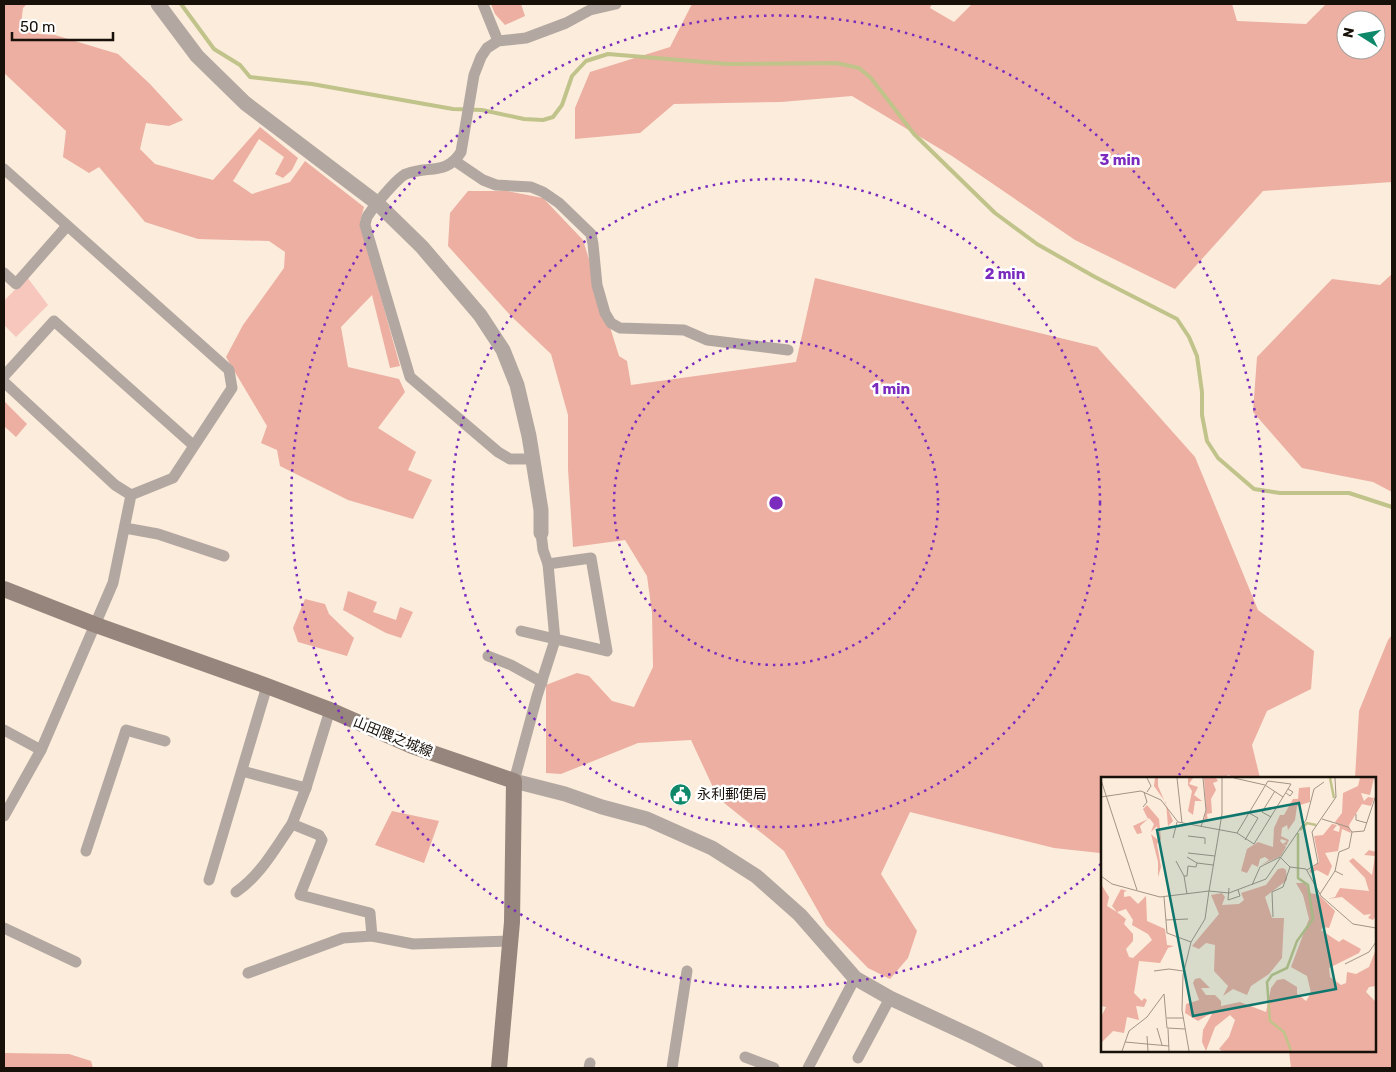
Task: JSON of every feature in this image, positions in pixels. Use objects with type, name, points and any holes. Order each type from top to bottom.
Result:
[{"type":"main road","name":"山田隈之城線","points":[[4,589],[96,625],[330,710],[412,746],[514,781]]},
{"type":"main road","points":[[500,1068],[512,922],[514,781]]},
{"type":"street","points":[[158,4],[197,56],[246,102],[377,203],[422,247],[480,315],[503,350],[517,385],[532,458],[541,510],[541,534],[548,564],[555,640],[514,781],[565,794],[602,807],[647,819],[712,848],[756,876],[800,915],[855,978],[890,998],[978,1038],[1036,1068]]},
{"type":"street","points":[[483,4],[498,41]]},
{"type":"street","points":[[532,458],[510,459],[498,452],[410,377],[365,225],[367,215],[403,175],[416,171],[443,168],[455,161],[461,152],[474,75],[481,57],[487,48],[498,41],[526,38],[566,23],[590,10],[616,4]]},
{"type":"street","points":[[455,161],[483,180],[496,185],[531,187],[544,192],[559,203],[590,234],[593,244],[597,285],[605,313],[611,323],[620,328],[684,330],[707,340],[788,350]]},
{"type":"street","points":[[4,169],[229,370],[232,388],[173,478],[131,495]]},
{"type":"street","points":[[4,273],[16,284],[68,226]]},
{"type":"street","points":[[4,376],[54,321],[193,445]]},
{"type":"street","points":[[4,382],[115,485],[131,495]]},
{"type":"street","points":[[4,816],[41,750],[113,583],[131,495]]},
{"type":"street","points":[[125,528],[158,534],[224,556]]},
{"type":"street","points":[[521,631],[607,651],[591,558],[548,564]]},
{"type":"street","points":[[488,656],[511,665],[542,682]]},
{"type":"street","points":[[209,880],[267,686]]},
{"type":"street","points":[[236,892],[248,884],[262,868],[292,824],[306,788],[330,710]]},
{"type":"street","points":[[4,730],[41,750]]},
{"type":"street","points":[[86,851],[126,730],[165,741]]},
{"type":"street","points":[[242,771],[306,788]]},
{"type":"street","points":[[292,824],[319,835],[322,840],[300,895],[370,913],[372,936]]},
{"type":"street","points":[[4,928],[76,962]]},
{"type":"street","points":[[248,973],[343,938],[372,936],[413,944],[510,941]]},
{"type":"street","points":[[672,1068],[687,971]]},
{"type":"street","points":[[808,1068],[855,978]]},
{"type":"street","points":[[858,1058],[890,998]]},
{"type":"street","points":[[745,1057],[774,1068]]},
{"type":"shaded area","points":[[4,4],[27,4],[23,8],[21,24],[39,34],[55,35],[118,54],[150,84],[183,120],[169,126],[146,123],[140,149],[155,164],[213,180],[260,127],[298,158],[292,170],[283,178],[275,174],[284,157],[259,139],[233,181],[252,194],[290,182],[305,161],[364,207],[360,222],[400,366],[390,368],[372,295],[341,327],[348,367],[399,379],[405,392],[378,428],[416,452],[408,470],[432,480],[413,519],[348,500],[280,466],[277,450],[261,443],[267,426],[226,357],[243,325],[284,268],[285,252],[269,241],[198,239],[145,222],[99,167],[89,173],[63,157],[66,131],[4,73]]},
{"type":"shaded area","points":[[491,4],[521,4],[525,16],[505,25],[495,14]]},
{"type":"shaded area","points":[[692,4],[932,4],[930,8],[954,22],[972,4],[1232,4],[1237,21],[1306,24],[1326,4],[1392,4],[1392,182],[1263,191],[1175,289],[1075,240],[952,156],[852,96],[781,102],[674,104],[640,133],[575,139],[575,108],[590,72],[670,47]]},
{"type":"shaded area","points":[[468,191],[507,191],[543,198],[583,240],[619,356],[627,361],[631,385],[796,362],[815,278],[1097,347],[1195,457],[1258,610],[1314,651],[1311,689],[1267,711],[1252,745],[1260,777],[1231,777],[1229,775],[1224,777],[1101,777],[1100,853],[1054,848],[910,812],[881,874],[917,931],[908,958],[890,979],[868,968],[826,925],[784,851],[718,798],[691,740],[638,743],[561,774],[546,773],[546,685],[577,673],[589,676],[612,701],[634,707],[653,667],[652,613],[647,576],[625,540],[573,547],[568,469],[568,415],[551,354],[511,316],[448,246],[450,213]]},
{"type":"shaded area","points":[[1392,274],[1392,492],[1373,482],[1302,468],[1253,412],[1257,357],[1332,279],[1380,285]]},
{"type":"shaded area","points":[[27,277],[48,305],[16,337],[4,325],[4,301]]},
{"type":"shaded area","points":[[4,401],[27,424],[16,437],[4,426]]},
{"type":"shaded area","points":[[348,591],[377,602],[373,612],[396,620],[400,607],[413,612],[401,638],[386,633],[343,610]]},
{"type":"shaded area","points":[[305,599],[325,604],[329,614],[354,638],[347,656],[298,642],[293,628]]},
{"type":"shaded area","points":[[1392,635],[1392,1068],[1291,1068],[1289,1052],[1376,1052],[1376,777],[1355,777],[1359,711],[1388,640]]},
{"type":"shaded area","points":[[392,811],[439,821],[424,863],[375,845]]},
{"type":"shaded area","points":[[4,1053],[69,1054],[91,1061],[93,1068],[4,1068]]},
{"type":"waterway","points":[[181,4],[214,49],[240,65],[250,77],[312,84],[453,109],[482,110],[524,119],[543,120],[553,117],[562,105],[572,76],[586,61],[608,54],[728,64],[836,63],[859,68],[871,78],[914,134],[995,213],[1037,244],[1095,277],[1177,319],[1189,337],[1197,356],[1202,392],[1202,415],[1207,441],[1218,458],[1254,489],[1280,493],[1349,493],[1392,507]]},
{"type":"place","name":"永利郵便局","points":[[681,794]]}]
